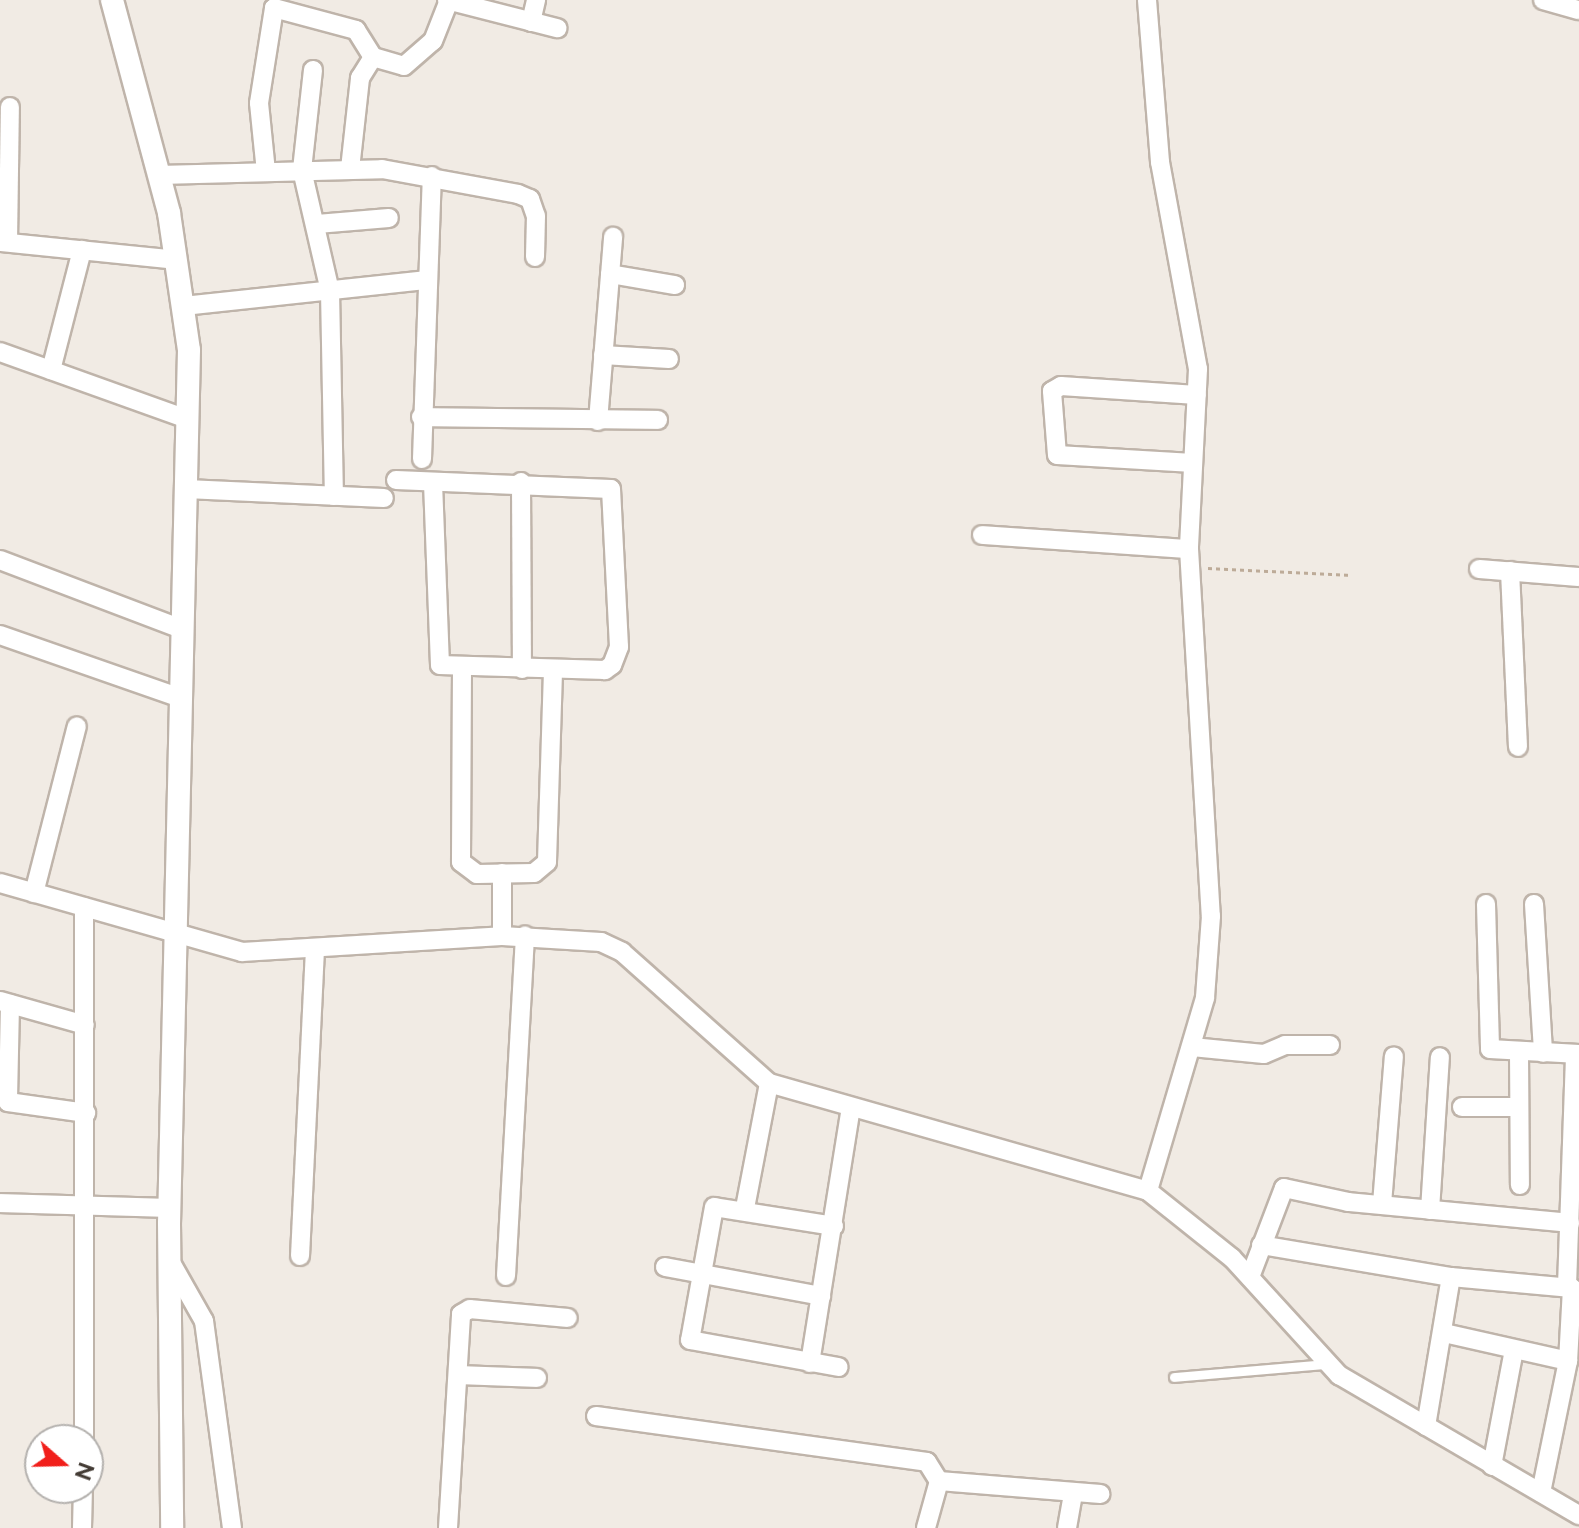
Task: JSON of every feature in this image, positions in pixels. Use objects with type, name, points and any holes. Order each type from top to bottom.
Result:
[{"type":"street","points":[[112,0],[159,175],[183,306],[187,419],[170,1208],[172,1528]]},
{"type":"street","points":[[531,22],[536,0]]},
{"type":"street","points":[[1147,0],[1160,162],[1196,348],[1190,558],[1211,916],[1205,998],[1148,1191]]},
{"type":"street","points":[[1543,0],[1579,10]]},
{"type":"street","points":[[266,172],[259,103],[274,8],[356,30],[373,57],[414,63],[433,41],[447,2],[557,28]]},
{"type":"street","points":[[350,169],[360,78],[373,57]]},
{"type":"street","points":[[313,70],[302,170],[317,224],[330,291],[334,496]]},
{"type":"street","points":[[10,107],[4,242],[176,260]]},
{"type":"street","points":[[159,175],[350,169],[432,176],[530,199],[536,216],[535,257]]},
{"type":"street","points":[[422,459],[421,417],[432,176]]},
{"type":"street","points":[[317,224],[389,218]]},
{"type":"street","points":[[598,421],[613,237]]},
{"type":"street","points":[[51,370],[82,250]]},
{"type":"street","points":[[610,274],[675,285]]},
{"type":"street","points":[[183,306],[426,280]]},
{"type":"street","points":[[0,352],[187,419]]},
{"type":"street","points":[[603,355],[669,359]]},
{"type":"street","points":[[1193,463],[1057,455],[1052,391],[1061,386],[1197,395]]},
{"type":"street","points":[[421,417],[658,420]]},
{"type":"street","points":[[396,480],[605,486],[615,498],[616,660],[605,670],[446,668],[437,660],[433,482]]},
{"type":"street","points":[[521,482],[522,669]]},
{"type":"street","points":[[186,489],[384,498]]},
{"type":"street","points":[[982,535],[1190,558]]},
{"type":"street","points":[[0,560],[182,629]]},
{"type":"street","points":[[1479,569],[1579,577]]},
{"type":"street","points":[[1510,571],[1518,747]]},
{"type":"street","points":[[0,635],[181,698]]},
{"type":"street","points":[[462,668],[461,862],[469,872],[502,873],[534,873],[547,862],[553,669]]},
{"type":"street","points":[[34,893],[77,726]]},
{"type":"street","points":[[502,873],[502,936]]},
{"type":"street","points":[[0,883],[242,952],[315,950],[502,936],[586,938],[622,952],[769,1083],[1148,1191],[1250,1277],[1325,1364],[1579,1515]]},
{"type":"street","points":[[1486,904],[1490,1049],[1577,1054],[1573,1235],[1567,1286]]},
{"type":"street","points":[[1534,904],[1543,1053]]},
{"type":"street","points":[[84,907],[84,1424]]},
{"type":"street","points":[[506,1276],[525,936]]},
{"type":"street","points":[[300,1256],[315,950]]},
{"type":"street","points":[[85,1025],[5,1003],[8,1102],[86,1113]]},
{"type":"street","points":[[1192,1047],[1264,1054],[1285,1045],[1330,1045]]},
{"type":"street","points":[[1519,1053],[1520,1185]]},
{"type":"street","points":[[1382,1204],[1394,1056]]},
{"type":"street","points":[[1430,1210],[1440,1057]]},
{"type":"street","points":[[745,1208],[769,1083]]},
{"type":"street","points":[[1462,1107],[1519,1107]]},
{"type":"street","points":[[810,1363],[851,1108]]},
{"type":"street","points":[[1250,1277],[1284,1188],[1573,1235]]},
{"type":"street","points":[[0,1203],[170,1208]]},
{"type":"street","points":[[834,1226],[745,1208],[714,1207],[698,1274],[693,1344],[839,1367]]},
{"type":"street","points":[[1261,1245],[1451,1277],[1567,1286],[1574,1291],[1577,1305],[1568,1361],[1541,1492]]},
{"type":"street","points":[[170,1261],[196,1303],[209,1342],[232,1528]]},
{"type":"street","points":[[665,1267],[821,1296]]},
{"type":"street","points":[[1426,1426],[1451,1277]]},
{"type":"street","points":[[448,1528],[465,1310],[568,1318]]},
{"type":"street","points":[[1444,1333],[1568,1361]]},
{"type":"street","points":[[1492,1466],[1514,1350]]},
{"type":"street","points":[[460,1375],[537,1378]]},
{"type":"street","points":[[596,1416],[927,1462],[939,1481],[926,1528]]},
{"type":"street","points":[[939,1481],[1100,1494]]},
{"type":"street","points":[[1067,1528],[1073,1493]]},
{"type":"street","points":[[82,1528],[83,1504]]},
{"type":"lane","points":[[1174,1377],[1325,1364]]},
{"type":"path","points":[[1190,558],[1352,575]]}]
